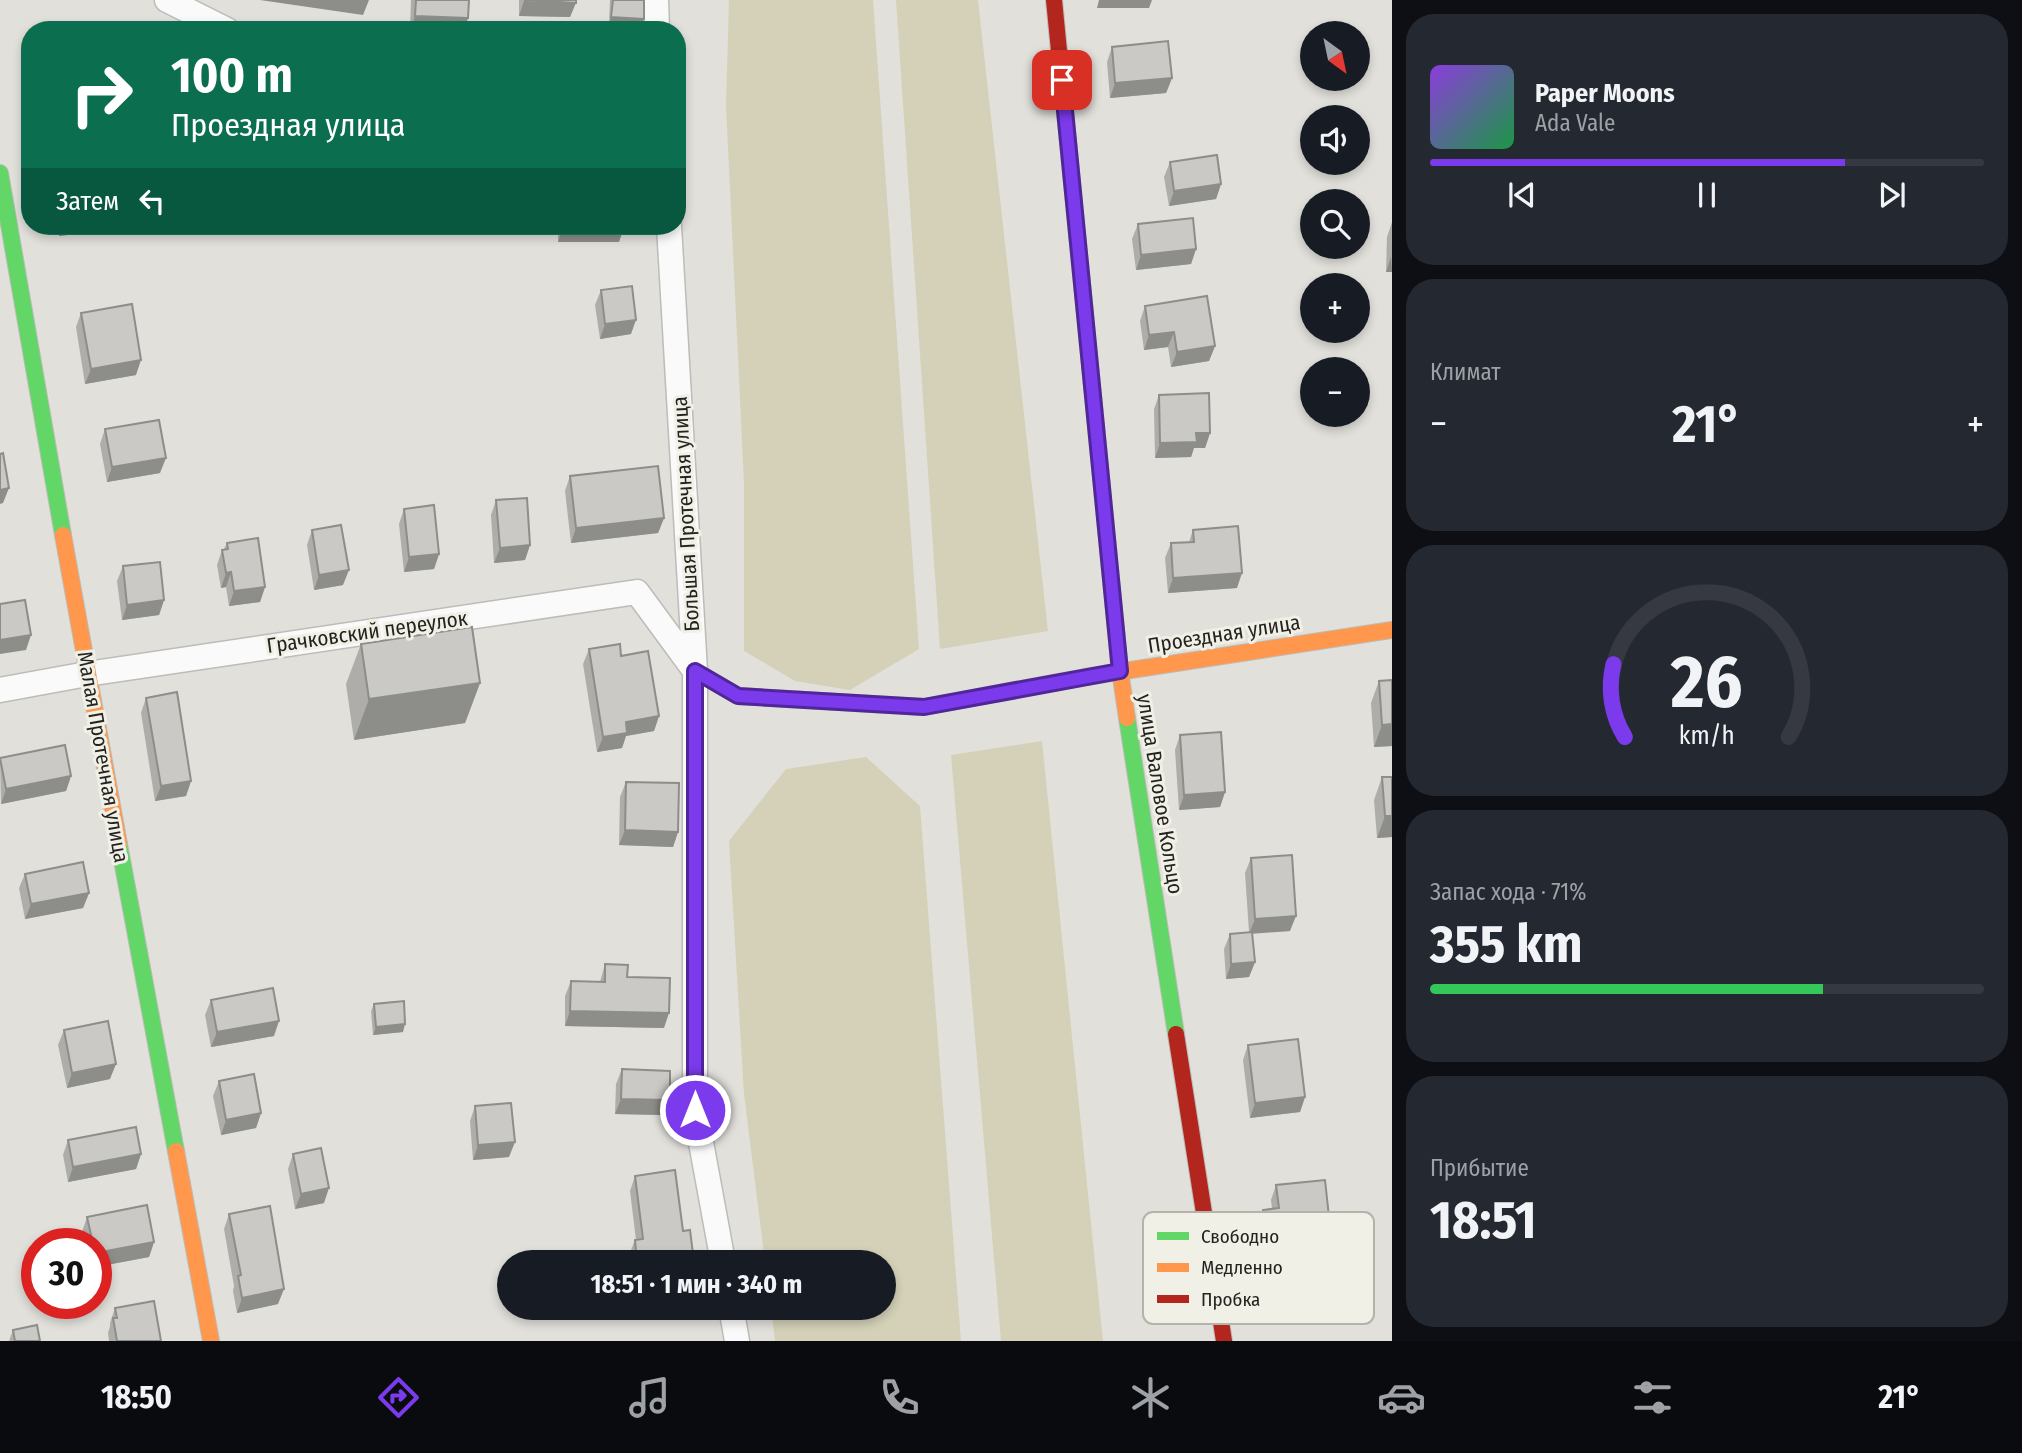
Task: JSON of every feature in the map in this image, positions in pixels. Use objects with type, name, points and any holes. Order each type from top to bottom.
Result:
[{"type":"street","points":[[167,0],[209,21]]},
{"type":"street","points":[[656,0],[657,21]]},
{"type":"street","name":"улица Валовое Кольцо","points":[[1055,0],[1120,671],[1204,1212]]},
{"type":"street","name":"Малая Протечная улица","points":[[0,173],[87,674],[211,1341]]},
{"type":"street","name":"Большая Протечная улица","points":[[670,235],[695,671],[695,1110],[721,1250]]},
{"type":"street","name":"Грачковский переулок","points":[[0,690],[87,674],[637,592],[695,671]]},
{"type":"street","name":"Проездная улица","points":[[695,671],[738,696],[924,707],[1120,671],[1392,629]]},
{"type":"street","points":[[733,1320],[737,1341]]},
{"type":"shaded area","points":[[729,0],[873,0],[919,649],[850,690],[795,681],[744,651],[744,482],[726,105]]},
{"type":"shaded area","points":[[896,0],[978,0],[1048,631],[940,649]]},
{"type":"shaded area","points":[[1042,741],[1103,1341],[1001,1341],[951,755]]},
{"type":"shaded area","points":[[866,757],[920,806],[961,1341],[775,1341],[773,1320],[896,1320],[896,1250],[764,1250],[744,1094],[729,841],[786,769]]},
{"type":"building","points":[[416,0],[469,0],[468,18],[415,16]]},
{"type":"building","points":[[524,0],[576,0],[576,3]]},
{"type":"building","points":[[613,0],[644,0],[644,19],[611,17]]},
{"type":"building","points":[[1168,41],[1172,78],[1115,83],[1112,47]]},
{"type":"building","points":[[1217,155],[1221,184],[1174,191],[1170,162]]},
{"type":"building","points":[[1193,218],[1196,249],[1141,255],[1138,224]]},
{"type":"building","points":[[632,286],[636,320],[605,324],[601,290]]},
{"type":"building","points":[[1207,296],[1215,346],[1177,352],[1174,332],[1149,335],[1145,306]]},
{"type":"building","points":[[132,304],[141,360],[91,369],[81,313]]},
{"type":"building","points":[[1209,393],[1210,433],[1196,433],[1197,442],[1160,443],[1159,395]]},
{"type":"building","points":[[159,420],[166,458],[112,467],[105,429]]},
{"type":"building","points":[[3,453],[9,488],[0,490],[0,454]]},
{"type":"building","points":[[658,466],[664,518],[576,528],[570,476]]},
{"type":"building","points":[[527,498],[530,545],[500,548],[496,500]]},
{"type":"building","points":[[434,505],[439,554],[409,557],[404,509]]},
{"type":"building","points":[[341,525],[349,570],[319,575],[312,530]]},
{"type":"building","points":[[1238,526],[1242,573],[1173,578],[1171,543],[1194,542],[1193,530]]},
{"type":"building","points":[[258,538],[265,587],[234,591],[231,572],[226,573],[222,550],[228,549],[227,543]]},
{"type":"building","points":[[160,562],[164,600],[127,605],[123,566]]},
{"type":"building","points":[[25,600],[31,635],[0,640],[0,604]]},
{"type":"building","points":[[472,627],[480,683],[369,699],[361,644]]},
{"type":"building","points":[[620,644],[621,656],[648,651],[659,716],[626,722],[627,733],[603,737],[589,649]]},
{"type":"building","points":[[1392,680],[1392,724],[1382,725],[1379,681]]},
{"type":"building","points":[[177,692],[191,781],[161,786],[146,698]]},
{"type":"building","points":[[1221,732],[1225,792],[1184,795],[1180,735]]},
{"type":"building","points":[[65,745],[71,776],[6,789],[0,758]]},
{"type":"building","points":[[1382,777],[1392,777],[1392,816],[1385,816]]},
{"type":"building","points":[[626,782],[679,783],[678,832],[625,830]]},
{"type":"building","points":[[1292,855],[1296,916],[1255,919],[1251,858]]},
{"type":"building","points":[[83,862],[89,893],[31,904],[25,874]]},
{"type":"building","points":[[1252,932],[1255,962],[1231,964],[1230,934]]},
{"type":"building","points":[[605,964],[628,965],[627,977],[670,978],[669,1013],[570,1011],[571,981],[605,982]]},
{"type":"building","points":[[273,988],[279,1021],[217,1032],[211,1000]]},
{"type":"building","points":[[404,1001],[405,1024],[376,1027],[374,1004]]},
{"type":"building","points":[[108,1021],[116,1064],[72,1073],[64,1030]]},
{"type":"building","points":[[1298,1039],[1305,1097],[1255,1103],[1248,1045]]},
{"type":"building","points":[[622,1069],[670,1071],[670,1100],[621,1099]]},
{"type":"building","points":[[254,1074],[261,1113],[226,1120],[219,1081]]},
{"type":"building","points":[[511,1103],[515,1142],[478,1145],[475,1106]]},
{"type":"building","points":[[136,1127],[141,1154],[73,1167],[68,1140]]},
{"type":"building","points":[[321,1148],[329,1188],[301,1194],[293,1154]]},
{"type":"building","points":[[675,1170],[683,1231],[690,1230],[692,1250],[636,1250],[635,1240],[643,1239],[635,1176]]},
{"type":"building","points":[[1325,1180],[1328,1212],[1263,1212],[1279,1208],[1276,1185]]},
{"type":"building","points":[[147,1205],[154,1242],[112,1250],[112,1228],[89,1228],[87,1217]]},
{"type":"building","points":[[270,1206],[284,1289],[242,1298],[238,1276],[241,1275],[229,1214]]},
{"type":"building","points":[[154,1301],[161,1341],[117,1341],[113,1318],[117,1318],[115,1308]]},
{"type":"building","points":[[37,1325],[40,1341],[15,1341],[13,1330]]},
{"type":"traffic: fast","points":[[0,173],[63,535]]},
{"type":"traffic: fast","points":[[695,671],[738,696],[924,707],[1085,677]]},
{"type":"traffic: fast","points":[[1127,718],[1176,1034]]},
{"type":"traffic: fast","points":[[119,844],[176,1151]]},
{"type":"traffic: slow","points":[[1094,406],[1127,718]]},
{"type":"traffic: slow","points":[[63,535],[119,844]]},
{"type":"traffic: slow","points":[[1085,677],[1392,630]]},
{"type":"traffic: slow","points":[[176,1151],[211,1341]]},
{"type":"traffic: jam","points":[[1054,0],[1094,406]]},
{"type":"traffic: jam","points":[[1176,1034],[1204,1212]]},
{"type":"traffic: jam","points":[[1221,1324],[1224,1341]]},
{"type":"route","points":[[695,1110],[695,671],[738,696],[924,707],[1120,671],[1062,80]]}]
